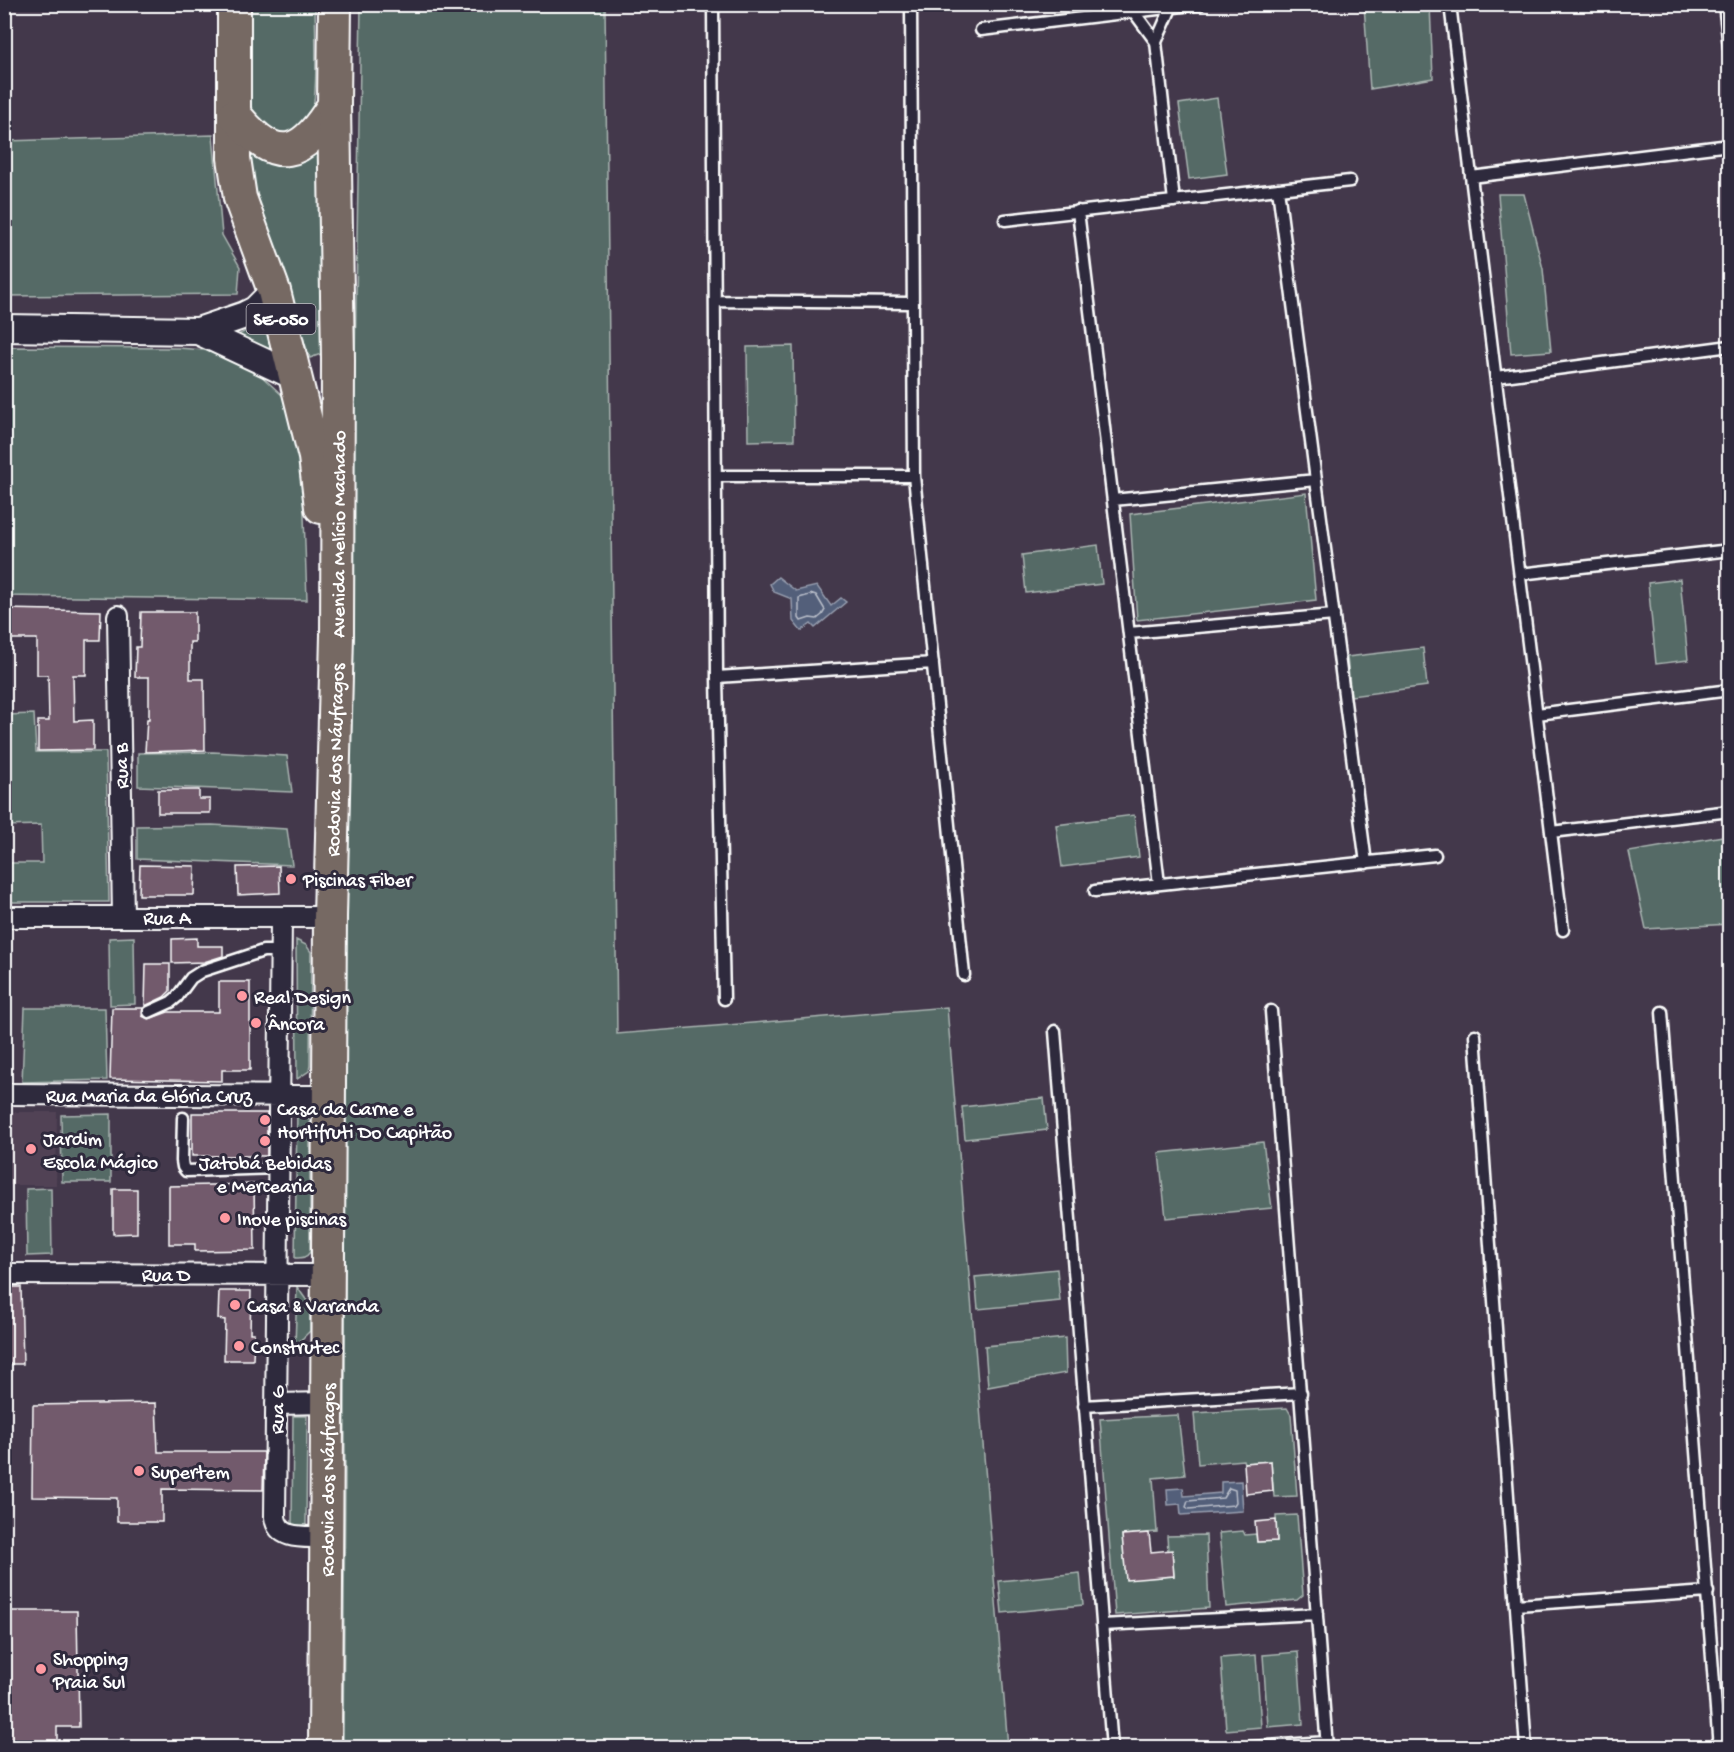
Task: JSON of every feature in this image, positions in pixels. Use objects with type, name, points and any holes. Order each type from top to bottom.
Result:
[{"type":"main road","name":"Avenida Melício Machado","points":[[234,4],[234,158],[240,198],[274,291],[315,457],[337,635]]},
{"type":"main road","name":"Avenida Melício Machado","points":[[335,4],[334,105],[338,359],[337,635]]},
{"type":"main road","points":[[235,115],[249,133],[258,140],[275,148],[290,149],[310,139],[320,129],[334,105]]},
{"type":"main road","points":[[294,376],[308,380],[318,377],[331,370],[338,359]]},
{"type":"main road","name":"Rodovia dos Náufragos","points":[[325,1748],[330,917],[337,635]]},
{"type":"street","points":[[4,328],[198,331],[255,310],[274,291]]},
{"type":"street","points":[[198,331],[294,376]]},
{"type":"street","name":"Rua B","points":[[118,616],[123,916]]},
{"type":"street","name":"Rua A","points":[[4,916],[330,917]]},
{"type":"street","name":"Rua G","points":[[281,917],[275,1522],[288,1536],[327,1537]]},
{"type":"street","name":"Rua Maria da Glória Cruz","points":[[4,1094],[329,1096]]},
{"type":"street","name":"Rua D","points":[[4,1274],[328,1275]]},
{"type":"street","points":[[276,1404],[327,1403]]},
{"type":"lane","points":[[713,4],[717,676],[724,999]]},
{"type":"lane","points":[[911,4],[911,303],[914,476],[964,975]]},
{"type":"lane","points":[[981,30],[1133,8],[1200,4]]},
{"type":"lane","points":[[1450,4],[1563,930]]},
{"type":"lane","points":[[1724,4],[1730,55]]},
{"type":"lane","points":[[1156,42],[1171,6]]},
{"type":"lane","points":[[1133,8],[1156,42],[1174,201]]},
{"type":"lane","points":[[1471,177],[1730,145]]},
{"type":"lane","points":[[1005,220],[1350,181]]},
{"type":"lane","points":[[1278,189],[1366,863]]},
{"type":"lane","points":[[1078,212],[1159,884]]},
{"type":"lane","points":[[716,301],[911,303]]},
{"type":"lane","points":[[1496,377],[1730,346]]},
{"type":"lane","points":[[716,476],[914,476]]},
{"type":"lane","points":[[1113,500],[1316,480]]},
{"type":"lane","points":[[1520,574],[1730,549]]},
{"type":"lane","points":[[1129,633],[1334,615]]},
{"type":"lane","points":[[717,676],[933,663]]},
{"type":"lane","points":[[1537,714],[1730,690]]},
{"type":"lane","points":[[1551,832],[1730,811]]},
{"type":"lane","points":[[1095,891],[1435,855]]},
{"type":"lane","points":[[149,1012],[171,1002],[191,978],[202,971],[263,951],[281,951]]},
{"type":"lane","points":[[1236,1748],[1327,1745],[1271,1011]]},
{"type":"lane","points":[[1662,1012],[1719,1748]]},
{"type":"lane","points":[[1055,1032],[1112,1748]]},
{"type":"lane","points":[[1475,1035],[1526,1748]]},
{"type":"lane","points":[[183,1118],[182,1161],[186,1171],[279,1168]]},
{"type":"lane","points":[[1084,1406],[1301,1393]]},
{"type":"lane","points":[[1516,1605],[1708,1592]]},
{"type":"lane","points":[[1102,1625],[1317,1614]]},
{"type":"shaded area","name":"Jardim Escola Mágico","points":[[5,1112],[57,1112],[56,1185],[5,1185]]},
{"type":"green space","points":[[250,5],[315,5],[315,87],[311,117],[304,127],[277,139],[252,116]]},
{"type":"green space","points":[[361,5],[605,5],[617,1034],[947,1007],[1008,1747],[343,1748],[345,952]]},
{"type":"green space","points":[[1364,5],[1430,5],[1433,78],[1370,89]]},
{"type":"green space","points":[[1217,98],[1227,174],[1189,179],[1179,104]]},
{"type":"green space","points":[[213,135],[222,235],[240,267],[238,294],[5,296],[5,141]]},
{"type":"green space","points":[[321,145],[321,354],[310,358],[276,263],[244,147],[252,155],[271,160],[291,156]]},
{"type":"green space","points":[[1498,194],[1524,194],[1543,269],[1551,351],[1511,354]]},
{"type":"green space","points":[[268,320],[283,360],[234,337]]},
{"type":"green space","points":[[793,346],[794,440],[748,441],[747,347]]},
{"type":"green space","points":[[5,347],[178,348],[218,351],[256,371],[283,396],[291,409],[302,461],[307,600],[5,596]]},
{"type":"green space","points":[[1306,493],[1316,600],[1137,620],[1130,514]]},
{"type":"green space","points":[[1098,545],[1102,584],[1026,593],[1022,555]]},
{"type":"green space","points":[[1680,579],[1688,660],[1656,664],[1648,583]]},
{"type":"green space","points":[[1423,648],[1427,686],[1351,696],[1347,657]]},
{"type":"green space","points":[[34,714],[36,752],[106,752],[109,902],[5,902],[5,863],[42,863],[41,825],[4,826],[5,715]]},
{"type":"green space","points":[[213,752],[287,756],[292,792],[138,786],[138,753]]},
{"type":"green space","points":[[1134,815],[1139,857],[1062,867],[1056,825]]},
{"type":"green space","points":[[212,825],[287,829],[292,865],[137,859],[137,826]]},
{"type":"green space","points":[[1729,835],[1729,924],[1646,929],[1629,852]]},
{"type":"green space","points":[[134,937],[135,1004],[110,1005],[109,938]]},
{"type":"green space","points":[[296,940],[306,945],[311,952],[310,1065],[309,1071],[297,1079]]},
{"type":"green space","points":[[25,1008],[105,1008],[107,1080],[22,1082]]},
{"type":"green space","points":[[1044,1098],[1047,1130],[965,1139],[962,1107]]},
{"type":"green space","points":[[297,1108],[310,1121],[310,1252],[304,1257],[295,1258]]},
{"type":"green space","points":[[111,1114],[111,1182],[62,1182],[61,1115]]},
{"type":"green space","points":[[1263,1142],[1272,1208],[1166,1218],[1159,1153]]},
{"type":"green space","points":[[51,1188],[52,1255],[27,1256],[26,1189]]},
{"type":"green space","points":[[1057,1269],[1060,1301],[978,1309],[975,1277]]},
{"type":"green space","points":[[297,1287],[310,1305],[310,1331],[295,1346]]},
{"type":"green space","points":[[1065,1338],[1066,1373],[988,1387],[985,1346]]},
{"type":"green space","points":[[1287,1408],[1291,1415],[1297,1496],[1274,1497],[1271,1461],[1244,1463],[1243,1460],[1198,1464],[1194,1413]]},
{"type":"green space","points":[[1178,1415],[1185,1475],[1153,1478],[1157,1532],[1122,1535],[1126,1579],[1174,1576],[1172,1551],[1168,1551],[1167,1536],[1206,1535],[1209,1608],[1115,1615],[1100,1419]]},
{"type":"green space","points":[[293,1416],[307,1416],[306,1525],[292,1525]]},
{"type":"green space","points":[[1297,1515],[1303,1595],[1297,1600],[1226,1607],[1219,1533],[1243,1531],[1245,1535],[1256,1534],[1257,1542],[1277,1541],[1276,1516]]},
{"type":"green space","points":[[1080,1573],[1083,1605],[1002,1613],[999,1581]]},
{"type":"green space","points":[[1298,1652],[1303,1724],[1268,1727],[1263,1655]]},
{"type":"green space","points":[[1256,1655],[1261,1727],[1226,1730],[1221,1658]]},
{"type":"water","points":[[778,577],[796,591],[817,586],[831,606],[841,598],[846,602],[815,628],[811,624],[801,631],[793,621],[792,599],[774,592],[770,584]]},
{"type":"water","points":[[1241,1481],[1243,1511],[1181,1515],[1180,1504],[1168,1505],[1167,1489],[1183,1488],[1184,1496],[1221,1493],[1221,1482]]},
{"type":"building","points":[[4,609],[101,611],[100,640],[86,640],[86,675],[73,675],[74,721],[93,720],[93,750],[38,751],[38,721],[49,721],[48,675],[37,675],[37,639],[4,639]]},
{"type":"building","points":[[141,612],[195,612],[195,642],[190,642],[190,679],[204,679],[205,750],[145,752],[147,719],[149,719],[149,677],[135,677],[136,647],[140,647]]},
{"type":"building","points":[[158,790],[199,790],[199,799],[210,799],[210,813],[158,813]]},
{"type":"building","points":[[140,865],[195,866],[194,895],[139,895]]},
{"type":"building","points":[[279,866],[280,893],[238,895],[237,867]]},
{"type":"building","points":[[197,938],[197,946],[223,946],[223,956],[204,962],[172,963],[172,939]]},
{"type":"building","points":[[146,964],[170,964],[170,991],[164,997],[145,1006]]},
{"type":"building","points":[[219,982],[250,982],[250,1070],[222,1070],[222,1081],[110,1079],[112,1008],[143,1008],[142,1016],[149,1019],[168,1012],[219,1012]]},
{"type":"building","points":[[192,1113],[267,1113],[267,1156],[192,1156]]},
{"type":"building","name":"Inove piscinas","points":[[254,1184],[255,1250],[195,1251],[195,1244],[169,1244],[169,1186]]},
{"type":"building","points":[[113,1189],[137,1189],[137,1233],[113,1234]]},
{"type":"building","points":[[4,1287],[21,1287],[23,1364],[4,1364]]},
{"type":"building","points":[[219,1291],[251,1291],[250,1333],[254,1333],[253,1360],[224,1360],[225,1320],[218,1319]]},
{"type":"building","points":[[156,1403],[158,1452],[264,1452],[263,1490],[162,1489],[162,1522],[117,1522],[117,1498],[32,1497],[33,1405]]},
{"type":"building","points":[[1271,1461],[1273,1491],[1246,1494],[1244,1463]]},
{"type":"building","points":[[1276,1520],[1277,1541],[1257,1542],[1255,1522]]},
{"type":"building","points":[[1149,1533],[1151,1552],[1172,1550],[1174,1576],[1126,1580],[1122,1535]]},
{"type":"building","name":"Shopping Praia Sul","points":[[4,1611],[77,1611],[79,1727],[57,1727],[57,1748],[4,1748]]},
{"type":"place","name":"Piscinas Fiber","points":[[291,879]]},
{"type":"place","name":"Real Design","points":[[242,996]]},
{"type":"place","name":"Âncora","points":[[256,1023]]},
{"type":"place","name":"Casa da Carne e Hortifruti Do Capitão","points":[[265,1120]]},
{"type":"place","name":"Jatobá Bebidas e Mercearia","points":[[265,1141]]},
{"type":"place","name":"Jardim Escola Mágico","points":[[31,1149]]},
{"type":"place","name":"Inove piscinas","points":[[225,1218]]},
{"type":"place","name":"Casa & Varanda","points":[[235,1305]]},
{"type":"place","name":"Construtec","points":[[239,1346]]},
{"type":"place","name":"Supertem","points":[[139,1471]]},
{"type":"place","name":"Shopping Praia Sul","points":[[41,1669]]}]
